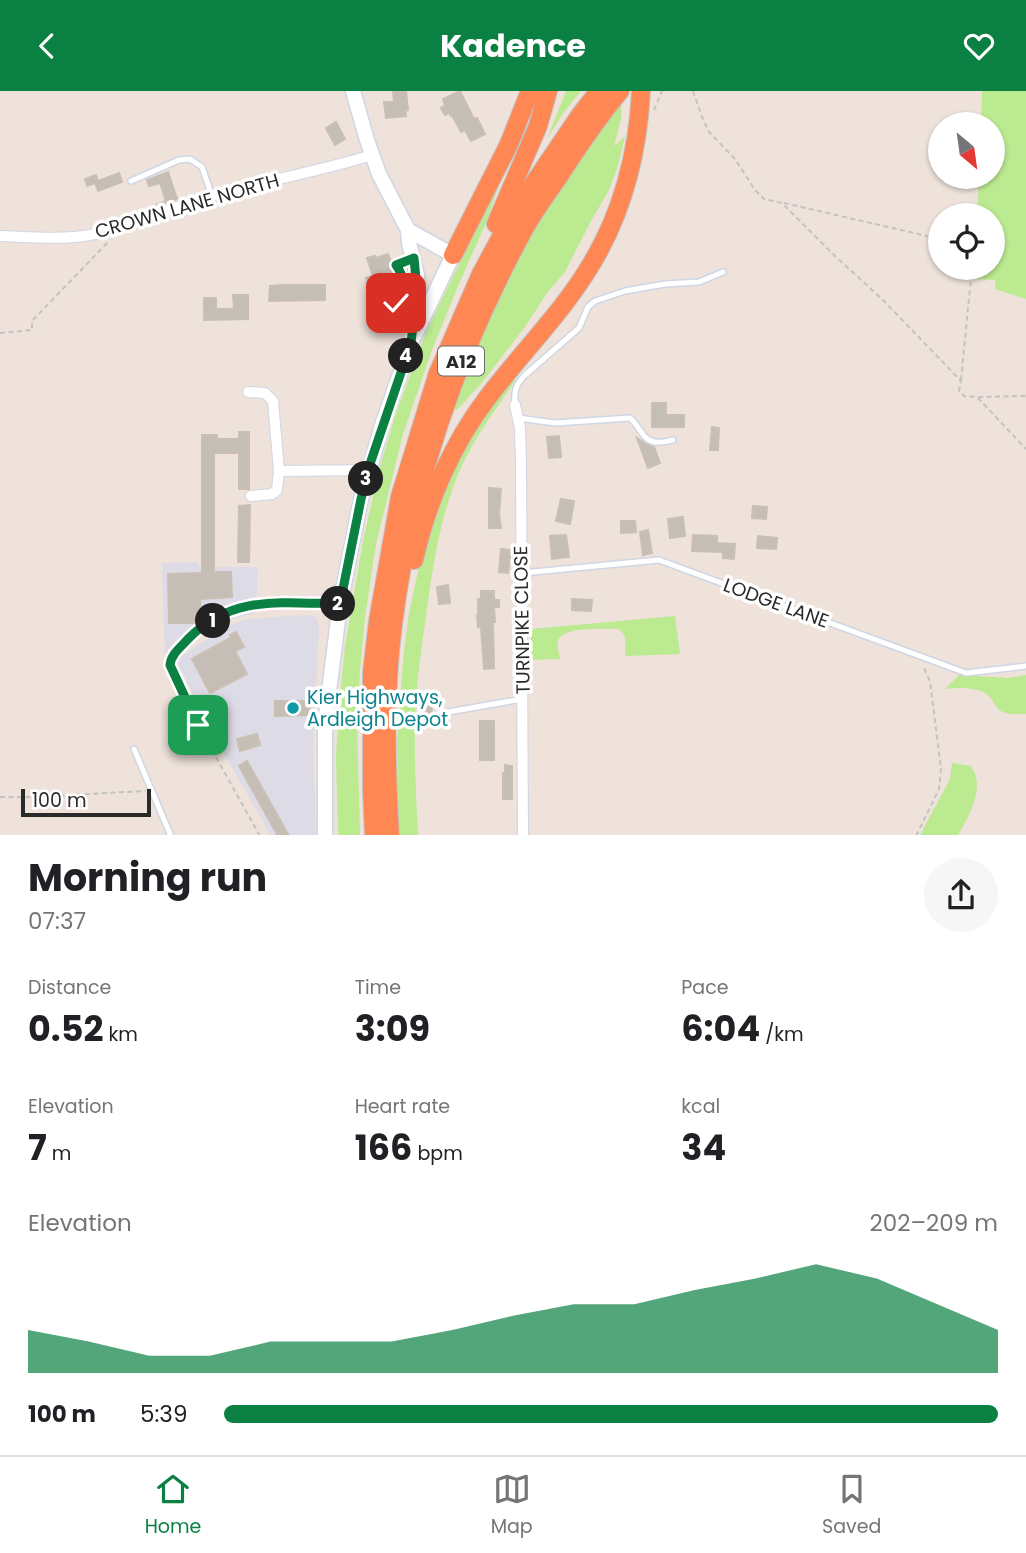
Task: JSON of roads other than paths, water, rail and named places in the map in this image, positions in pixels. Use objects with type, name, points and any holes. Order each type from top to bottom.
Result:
[{"type":"highway","points":[[453,255],[509,144],[530,91]]},
{"type":"highway","name":"A12","points":[[481,274],[486,247],[538,126],[548,91]]},
{"type":"highway","name":"A12","points":[[390,835],[378,621],[400,497],[438,373],[481,274],[515,211],[599,91]]},
{"type":"highway","name":"A12","points":[[374,835],[372,791],[381,669],[393,623],[413,509],[455,378],[469,342],[522,233],[586,134],[620,91]]},
{"type":"highway","name":"A12","points":[[381,669],[399,639],[419,543],[444,471],[474,416],[569,298],[610,229],[645,117],[641,91]]},
{"type":"street","points":[[353,91],[372,155],[408,230],[417,290],[411,343]]},
{"type":"street","name":"CROWN LANE NORTH","points":[[0,236],[91,235],[212,196],[372,155]]},
{"type":"street","points":[[326,835],[325,723],[340,604],[358,511],[383,422],[411,343],[453,255],[408,230]]},
{"type":"street","points":[[248,392],[265,393],[273,401],[279,471],[277,490],[272,494],[251,496]]},
{"type":"street","name":"TURNPIKE CLOSE","points":[[515,405],[520,428],[521,464],[523,835]]},
{"type":"street","points":[[279,471],[303,477],[347,466],[369,470]]},
{"type":"lane","points":[[131,181],[179,160],[190,159],[202,167],[212,196]]},
{"type":"lane","points":[[515,405],[514,389],[517,384],[579,328],[588,307],[595,301],[638,289],[699,282],[723,272]]},
{"type":"lane","points":[[518,418],[555,422],[630,418],[643,435],[653,442],[673,440]]},
{"type":"lane","name":"LODGE LANE","points":[[520,573],[659,560],[966,673],[1026,666]]},
{"type":"lane","points":[[437,714],[523,699]]},
{"type":"lane","points":[[134,750],[172,835]]},
{"type":"place","name":"Kier Highways, Ardleigh Depot","points":[[293,708]]}]
